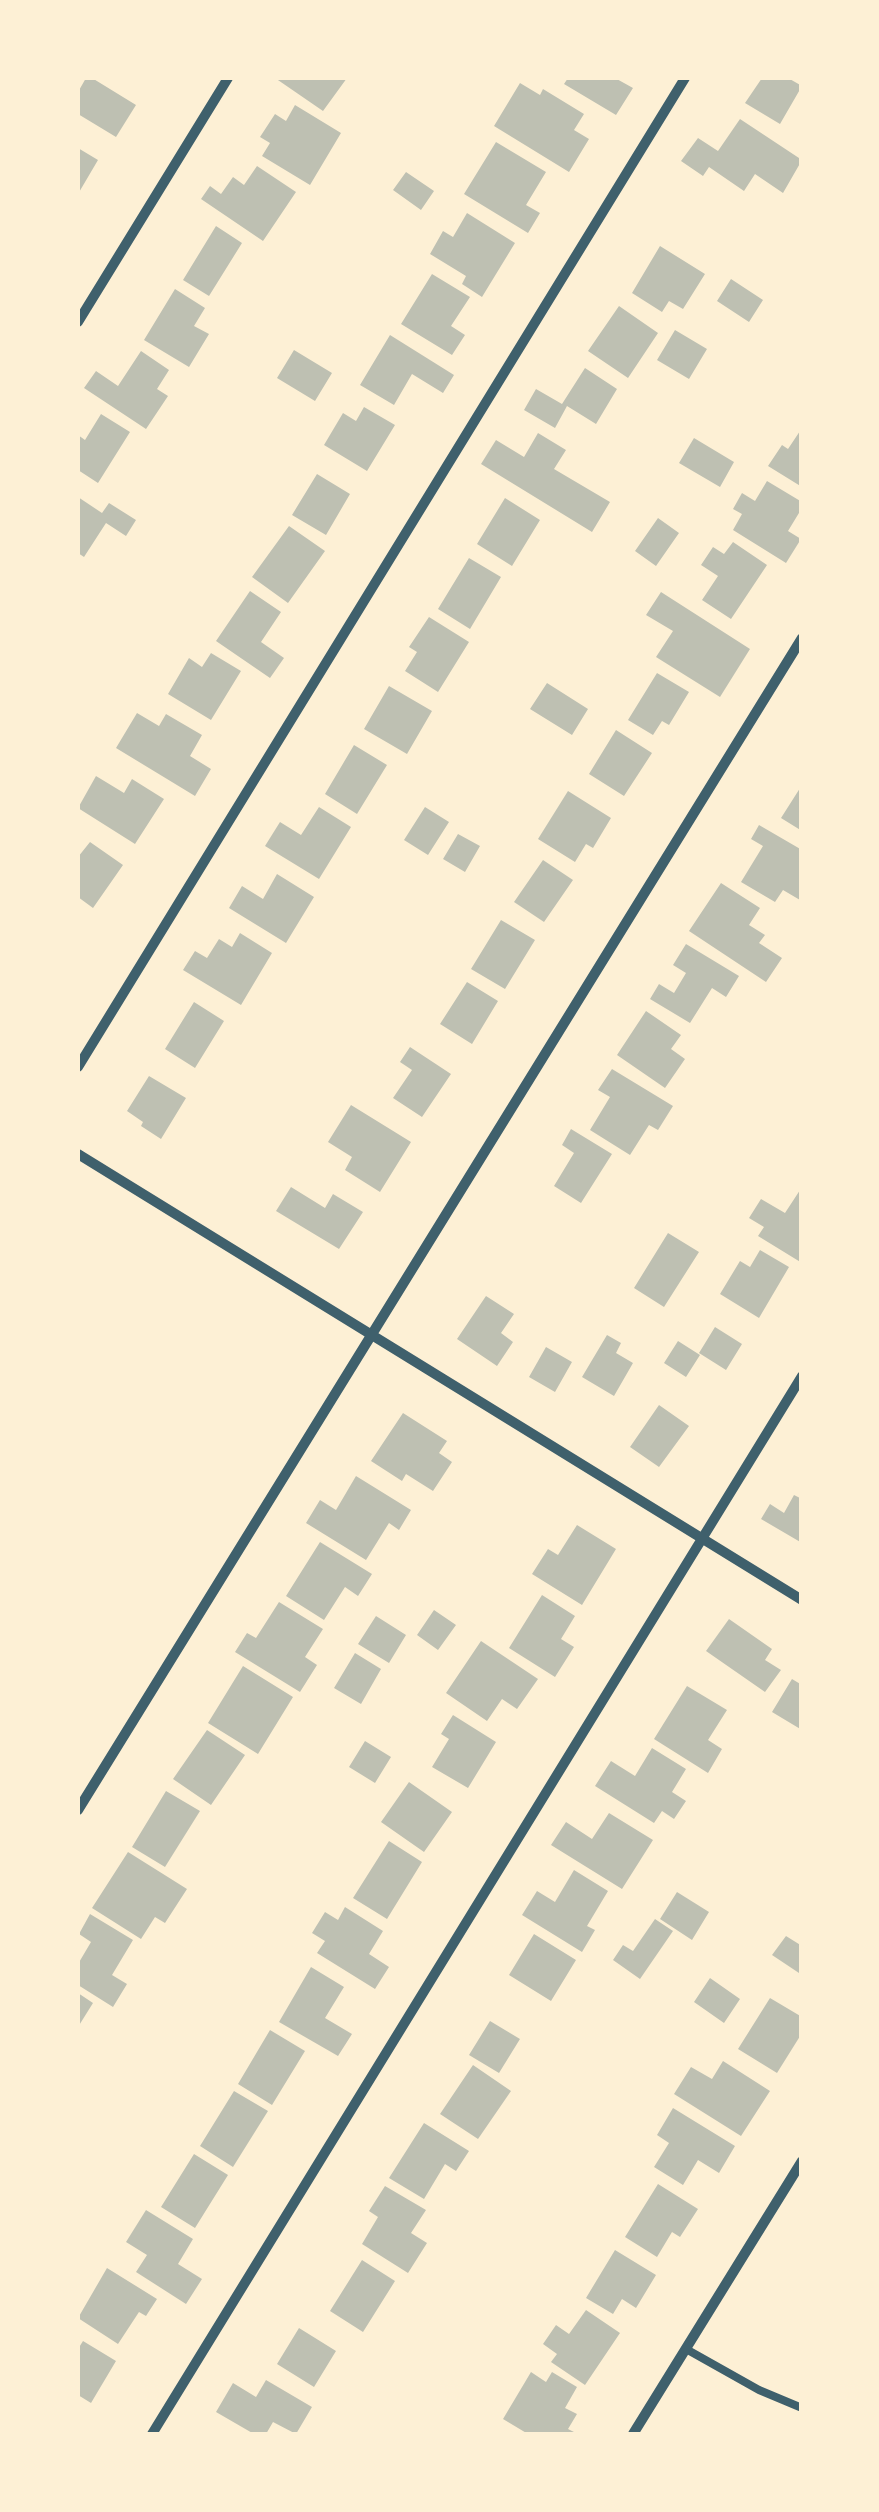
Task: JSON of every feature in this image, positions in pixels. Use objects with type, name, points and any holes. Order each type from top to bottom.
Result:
[{"type":"street","points":[[78,322],[228,78]]},
{"type":"street","points":[[78,1067],[684,78]]},
{"type":"street","points":[[78,1810],[802,638]]},
{"type":"street","points":[[78,1154],[802,1600]]},
{"type":"street","points":[[152,2434],[802,1376]]},
{"type":"street","points":[[634,2434],[802,2161]]},
{"type":"lane","points":[[686,2349],[759,2390],[802,2408]]},
{"type":"building","points":[[86,78],[136,105],[116,137],[78,114],[78,92]]},
{"type":"building","points":[[275,78],[347,78],[323,111]]},
{"type":"building","points":[[568,78],[615,78],[633,88],[616,115],[564,84]]},
{"type":"building","points":[[762,78],[788,78],[802,86],[780,124],[745,103]]},
{"type":"building","points":[[520,83],[540,95],[543,89],[584,114],[574,130],[589,139],[569,172],[494,126]]},
{"type":"building","points":[[295,105],[341,133],[310,185],[262,156],[270,143],[260,137],[275,114],[286,121]]},
{"type":"building","points":[[740,119],[802,160],[783,193],[755,174],[744,191],[709,167],[703,176],[681,161],[698,138],[718,151]]},
{"type":"building","points":[[496,142],[546,172],[526,205],[540,213],[528,233],[464,194]]},
{"type":"building","points":[[78,148],[98,160],[78,194]]},
{"type":"building","points":[[257,166],[296,192],[263,241],[201,199],[210,186],[221,194],[233,177],[244,185]]},
{"type":"building","points":[[406,172],[434,191],[421,210],[393,190]]},
{"type":"building","points":[[467,213],[515,243],[482,297],[462,284],[466,276],[430,254],[443,231],[453,237]]},
{"type":"building","points":[[216,226],[242,243],[209,296],[183,280]]},
{"type":"building","points":[[660,246],[705,274],[683,309],[669,301],[662,312],[632,293]]},
{"type":"building","points":[[432,274],[470,297],[451,326],[465,335],[452,355],[401,324]]},
{"type":"building","points":[[731,279],[763,300],[749,322],[717,301]]},
{"type":"building","points":[[175,289],[205,308],[194,326],[209,334],[189,367],[144,340]]},
{"type":"building","points":[[619,306],[658,333],[628,378],[588,351]]},
{"type":"building","points":[[675,330],[707,349],[689,379],[657,360]]},
{"type":"building","points":[[390,335],[454,375],[443,393],[412,374],[394,405],[360,385]]},
{"type":"building","points":[[294,350],[332,373],[315,401],[277,378]]},
{"type":"building","points":[[141,351],[169,370],[157,389],[168,396],[146,429],[84,388],[96,371],[118,386]]},
{"type":"building","points":[[585,368],[617,389],[596,424],[567,406],[555,428],[524,410],[536,389],[562,404]]},
{"type":"building","points":[[364,407],[395,425],[367,471],[324,445],[343,413],[356,421]]},
{"type":"building","points":[[101,414],[130,432],[98,483],[78,470],[78,435],[85,440]]},
{"type":"building","points":[[802,428],[802,487],[768,466],[782,445],[788,449]]},
{"type":"building","points":[[538,433],[566,450],[554,469],[610,502],[592,532],[481,464],[496,440],[524,457]]},
{"type":"building","points":[[694,438],[734,462],[720,487],[679,463]]},
{"type":"building","points":[[317,474],[350,494],[326,535],[292,515]]},
{"type":"building","points":[[767,481],[802,502],[788,531],[801,539],[786,563],[733,530],[742,514],[733,509],[742,493],[755,501]]},
{"type":"building","points":[[78,497],[102,513],[109,503],[136,520],[126,536],[106,523],[84,557],[78,553]]},
{"type":"building","points":[[505,498],[540,520],[512,566],[477,544]]},
{"type":"building","points":[[658,518],[679,533],[656,566],[635,551]]},
{"type":"building","points":[[289,526],[325,551],[288,603],[252,577]]},
{"type":"building","points":[[733,542],[767,565],[731,619],[702,600],[718,576],[701,565],[713,547],[724,554]]},
{"type":"building","points":[[469,558],[501,577],[470,629],[438,609]]},
{"type":"building","points":[[250,591],[281,612],[261,642],[284,658],[270,678],[216,641]]},
{"type":"building","points":[[661,592],[750,649],[720,697],[656,657],[673,631],[646,615]]},
{"type":"building","points":[[429,617],[469,642],[438,692],[405,671],[417,652],[409,647]]},
{"type":"building","points":[[211,653],[241,671],[211,720],[168,694],[189,658],[202,667]]},
{"type":"building","points":[[657,673],[689,692],[669,725],[662,721],[653,735],[628,720]]},
{"type":"building","points":[[547,683],[588,709],[572,735],[530,709]]},
{"type":"building","points":[[389,686],[432,711],[407,754],[364,729]]},
{"type":"building","points":[[137,713],[159,726],[166,714],[202,735],[190,756],[211,769],[195,796],[116,748]]},
{"type":"building","points":[[616,730],[652,753],[624,796],[589,774]]},
{"type":"building","points":[[354,745],[387,765],[357,814],[325,794]]},
{"type":"building","points":[[96,776],[124,793],[132,779],[164,799],[135,844],[78,808]]},
{"type":"building","points":[[802,785],[802,831],[781,818]]},
{"type":"building","points":[[568,791],[611,818],[593,848],[586,844],[575,862],[538,839]]},
{"type":"building","points":[[319,807],[351,827],[319,879],[265,846],[280,822],[301,835]]},
{"type":"building","points":[[425,807],[449,822],[428,855],[404,840]]},
{"type":"building","points":[[759,825],[802,850],[800,900],[783,890],[775,902],[741,882],[763,846],[751,839]]},
{"type":"building","points":[[458,834],[480,846],[465,872],[443,859]]},
{"type":"building","points":[[90,842],[123,865],[93,908],[78,897],[78,857]]},
{"type":"building","points":[[543,860],[573,880],[544,922],[514,902]]},
{"type":"building","points":[[277,874],[314,897],[286,943],[229,908],[242,886],[263,899]]},
{"type":"building","points":[[721,883],[760,908],[749,925],[765,935],[759,943],[782,958],[766,982],[689,931]]},
{"type":"building","points":[[501,920],[535,940],[505,989],[471,969]]},
{"type":"building","points":[[240,933],[272,953],[241,1005],[183,970],[195,951],[207,958],[219,939],[232,947]]},
{"type":"building","points":[[686,944],[739,976],[726,997],[712,988],[690,1023],[650,999],[659,984],[674,993],[686,973],[673,965]]},
{"type":"building","points":[[467,982],[498,1001],[472,1044],[440,1024]]},
{"type":"building","points":[[194,1002],[224,1021],[195,1068],[165,1049]]},
{"type":"building","points":[[646,1011],[681,1035],[671,1049],[685,1059],[665,1088],[617,1055]]},
{"type":"building","points":[[410,1047],[451,1074],[422,1117],[393,1098],[412,1070],[400,1062]]},
{"type":"building","points":[[612,1069],[673,1106],[658,1130],[649,1125],[630,1155],[590,1130],[610,1097],[598,1090]]},
{"type":"building","points":[[149,1076],[186,1098],[161,1139],[127,1111]]},
{"type":"building","points":[[351,1105],[411,1142],[380,1192],[345,1170],[352,1157],[328,1142]]},
{"type":"building","points":[[571,1129],[612,1154],[581,1203],[554,1186],[574,1153],[562,1145]]},
{"type":"building","points":[[291,1187],[325,1208],[333,1194],[363,1212],[339,1249],[276,1211]]},
{"type":"building","points":[[802,1187],[802,1263],[758,1236],[764,1227],[749,1218],[761,1199],[785,1213]]},
{"type":"building","points":[[668,1233],[699,1252],[664,1307],[634,1288]]},
{"type":"building","points":[[760,1250],[789,1267],[759,1318],[720,1294],[740,1261],[750,1267]]},
{"type":"building","points":[[486,1296],[514,1314],[501,1333],[513,1342],[497,1366],[457,1339]]},
{"type":"building","points":[[715,1327],[742,1344],[726,1370],[699,1353]]},
{"type":"building","points":[[607,1335],[621,1343],[616,1353],[633,1363],[614,1396],[582,1377]]},
{"type":"building","points":[[678,1341],[700,1355],[686,1377],[664,1363]]},
{"type":"building","points":[[546,1347],[572,1362],[555,1392],[529,1377]]},
{"type":"building","points":[[659,1405],[689,1426],[659,1467],[630,1447]]},
{"type":"building","points":[[403,1413],[447,1441],[439,1453],[452,1462],[433,1491],[406,1474],[402,1481],[371,1461]]},
{"type":"building","points":[[356,1476],[411,1510],[399,1530],[389,1523],[366,1560],[306,1523],[320,1500],[336,1510]]},
{"type":"building","points":[[794,1495],[802,1499],[802,1543],[761,1519],[770,1504],[784,1513]]},
{"type":"building","points":[[577,1525],[616,1549],[582,1605],[532,1574],[548,1549],[558,1555]]},
{"type":"building","points":[[320,1542],[372,1574],[358,1596],[345,1587],[324,1620],[286,1596]]},
{"type":"building","points":[[542,1595],[575,1616],[561,1639],[574,1647],[555,1677],[509,1648]]},
{"type":"building","points":[[279,1602],[323,1629],[305,1657],[317,1665],[300,1692],[235,1652],[247,1633],[256,1638]]},
{"type":"building","points":[[434,1610],[456,1625],[438,1650],[417,1635]]},
{"type":"building","points":[[376,1616],[406,1635],[389,1663],[358,1644]]},
{"type":"building","points":[[729,1619],[772,1649],[765,1660],[781,1670],[765,1692],[706,1651]]},
{"type":"building","points":[[481,1641],[538,1679],[517,1709],[502,1699],[487,1721],[446,1693]]},
{"type":"building","points":[[355,1653],[381,1669],[361,1704],[334,1688]]},
{"type":"building","points":[[243,1666],[293,1697],[258,1754],[208,1723]]},
{"type":"building","points":[[792,1679],[802,1685],[802,1730],[772,1712]]},
{"type":"building","points":[[687,1686],[727,1710],[708,1740],[722,1749],[708,1773],[654,1739]]},
{"type":"building","points":[[453,1715],[496,1742],[468,1788],[432,1767],[449,1739],[441,1734]]},
{"type":"building","points":[[207,1730],[245,1755],[211,1805],[173,1779]]},
{"type":"building","points":[[365,1741],[391,1757],[375,1783],[349,1767]]},
{"type":"building","points":[[652,1748],[686,1769],[672,1792],[686,1801],[674,1819],[662,1811],[654,1823],[595,1786],[611,1761],[635,1776]]},
{"type":"building","points":[[409,1782],[452,1812],[424,1852],[381,1822]]},
{"type":"building","points":[[166,1791],[200,1811],[165,1867],[132,1847]]},
{"type":"building","points":[[609,1813],[653,1840],[622,1889],[551,1845],[566,1822],[592,1839]]},
{"type":"building","points":[[389,1841],[422,1862],[387,1919],[353,1898]]},
{"type":"building","points":[[128,1852],[187,1889],[165,1923],[155,1917],[141,1939],[92,1908]]},
{"type":"building","points":[[574,1870],[608,1891],[587,1926],[595,1930],[582,1952],[522,1915],[537,1891],[555,1902]]},
{"type":"building","points":[[677,1892],[709,1912],[692,1940],[660,1919]]},
{"type":"building","points":[[345,1907],[383,1931],[369,1954],[389,1967],[375,1989],[317,1953],[325,1941],[312,1933],[325,1912],[338,1920]]},
{"type":"building","points":[[90,1914],[133,1940],[112,1975],[127,1984],[113,2007],[78,1985],[78,1964],[91,1942],[79,1934]]},
{"type":"building","points":[[655,1919],[673,1931],[640,1979],[613,1960],[623,1945],[633,1951]]},
{"type":"building","points":[[534,1934],[576,1960],[551,2001],[509,1975]]},
{"type":"building","points":[[786,1936],[802,1946],[802,1975],[772,1955]]},
{"type":"building","points":[[311,1967],[344,1987],[325,2018],[352,2034],[338,2056],[279,2022]]},
{"type":"building","points":[[710,1978],[740,1999],[724,2023],[694,2002]]},
{"type":"building","points":[[78,1993],[93,2003],[78,2027]]},
{"type":"building","points":[[770,1998],[802,2017],[802,2033],[777,2073],[738,2049]]},
{"type":"building","points":[[490,2021],[520,2039],[499,2073],[469,2055]]},
{"type":"building","points":[[270,2030],[305,2051],[272,2105],[238,2084]]},
{"type":"building","points":[[723,2061],[770,2091],[741,2136],[674,2094],[691,2067],[712,2079]]},
{"type":"building","points":[[473,2065],[511,2091],[478,2139],[440,2114]]},
{"type":"building","points":[[234,2091],[268,2111],[233,2167],[200,2146]]},
{"type":"building","points":[[673,2108],[735,2146],[719,2173],[698,2160],[683,2185],[654,2167],[669,2143],[657,2135]]},
{"type":"building","points":[[424,2123],[469,2151],[456,2171],[445,2164],[424,2199],[389,2178]]},
{"type":"building","points":[[194,2154],[228,2175],[195,2228],[161,2207]]},
{"type":"building","points":[[658,2184],[698,2209],[680,2237],[672,2232],[657,2257],[625,2237]]},
{"type":"building","points":[[385,2186],[426,2210],[411,2233],[427,2243],[408,2273],[362,2244],[378,2217],[369,2211]]},
{"type":"building","points":[[146,2210],[193,2239],[178,2264],[202,2279],[186,2304],[136,2272],[147,2255],[126,2242]]},
{"type":"building","points":[[615,2250],[656,2275],[636,2308],[622,2299],[613,2314],[586,2298]]},
{"type":"building","points":[[362,2260],[395,2281],[363,2332],[330,2311]]},
{"type":"building","points":[[107,2268],[157,2299],[146,2316],[139,2312],[118,2344],[78,2318]]},
{"type":"building","points":[[586,2310],[620,2333],[585,2385],[551,2362],[557,2354],[543,2344],[556,2325],[569,2334]]},
{"type":"building","points":[[299,2328],[336,2351],[314,2387],[277,2364]]},
{"type":"building","points":[[83,2341],[116,2361],[91,2403],[78,2395],[78,2349]]},
{"type":"building","points":[[531,2372],[546,2382],[552,2372],[577,2387],[565,2408],[577,2414],[568,2429],[578,2434],[528,2434],[503,2419]]},
{"type":"building","points":[[266,2380],[312,2407],[296,2434],[273,2422],[266,2434],[254,2434],[216,2412],[233,2383],[256,2397]]}]
